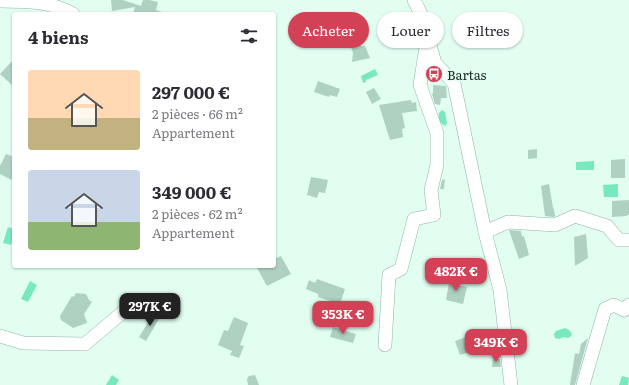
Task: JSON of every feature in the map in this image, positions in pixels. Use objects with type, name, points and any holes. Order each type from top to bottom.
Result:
[{"type":"street","points":[[414,0],[420,12]]},
{"type":"street","points":[[0,1],[40,2],[69,12]]},
{"type":"street","points":[[385,345],[389,275],[401,269],[414,219],[434,216],[431,190],[437,165],[437,133],[420,85],[426,48]]},
{"type":"street","points":[[431,48],[435,62],[454,83],[485,232],[500,290],[511,385]]},
{"type":"street","points":[[485,232],[508,222],[554,225],[575,216],[607,226],[619,240],[629,240]]},
{"type":"street","points":[[583,385],[605,309],[614,305],[624,310],[629,305]]},
{"type":"street","points":[[0,336],[23,343],[85,344],[123,312]]},
{"type":"shaded area","points":[[375,69],[378,75],[366,80],[366,82],[363,83],[361,76]]},
{"type":"shaded area","points":[[442,110],[445,112],[447,123],[445,126],[439,119],[439,113]]},
{"type":"shaded area","points":[[594,161],[594,170],[576,170],[576,162]]},
{"type":"shaded area","points":[[618,184],[618,197],[604,197],[603,185]]},
{"type":"shaded area","points":[[8,227],[12,228],[11,245],[3,243]]},
{"type":"shaded area","points":[[30,281],[37,285],[28,302],[21,299]]},
{"type":"shaded area","points":[[565,328],[572,334],[571,336],[568,338],[555,338],[554,334],[556,331]]},
{"type":"shaded area","points":[[112,375],[119,380],[116,385],[106,385]]},
{"type":"shaded area","points":[[622,376],[629,378],[628,385],[619,385]]},
{"type":"building","points":[[111,0],[123,0],[141,6],[143,0],[149,0],[158,2],[156,10],[162,12],[134,12],[135,7],[112,11]]},
{"type":"building","points":[[351,48],[366,48],[370,58],[352,62],[353,53]]},
{"type":"building","points":[[12,61],[12,85],[0,74]]},
{"type":"building","points":[[318,81],[340,89],[337,97],[330,95],[329,97],[314,92]]},
{"type":"building","points":[[433,85],[446,86],[447,98],[441,98],[440,105],[435,104],[432,94]]},
{"type":"building","points":[[374,88],[381,99],[372,104],[366,92]]},
{"type":"building","points":[[411,100],[412,103],[416,102],[417,111],[402,113],[405,128],[402,129],[403,137],[390,140],[379,105]]},
{"type":"building","points":[[537,149],[537,158],[528,159],[528,150]]},
{"type":"building","points":[[6,154],[12,156],[12,180],[0,174],[0,166]]},
{"type":"building","points":[[625,159],[625,178],[611,178],[611,160]]},
{"type":"building","points":[[311,177],[328,180],[325,193],[319,192],[317,198],[307,195]]},
{"type":"building","points":[[445,179],[444,189],[440,189],[442,180]]},
{"type":"building","points":[[549,184],[554,217],[545,216],[541,186]]},
{"type":"building","points":[[629,200],[629,215],[612,217],[612,201]]},
{"type":"building","points":[[509,230],[521,231],[522,237],[524,236],[529,255],[519,259]]},
{"type":"building","points":[[586,234],[588,258],[575,266],[574,237]]},
{"type":"building","points":[[281,256],[291,274],[267,286],[257,268],[276,268],[276,258]]},
{"type":"building","points":[[450,277],[459,279],[457,285],[467,287],[463,304],[446,300]]},
{"type":"building","points":[[317,279],[345,289],[340,304],[318,297],[318,294],[306,289],[309,280],[315,283]]},
{"type":"building","points":[[76,293],[86,294],[92,302],[84,314],[87,323],[73,328],[61,320],[60,316],[72,296],[74,297]]},
{"type":"building","points":[[154,313],[160,317],[146,341],[139,337]]},
{"type":"building","points":[[234,317],[248,323],[240,345],[244,346],[239,358],[230,355],[232,351],[218,345],[224,330],[228,331]]},
{"type":"building","points":[[333,327],[356,334],[353,343],[330,337]]},
{"type":"building","points":[[469,336],[469,338],[475,336],[479,349],[460,355],[455,341]]},
{"type":"building","points":[[588,338],[575,385],[570,385],[575,353],[579,354],[581,344]]},
{"type":"building","points":[[493,359],[500,359],[501,367],[492,367]]},
{"type":"building","points":[[255,375],[259,385],[248,385],[247,379],[249,376]]},
{"type":"place","name":"Bartas","points":[[434,74]]}]
